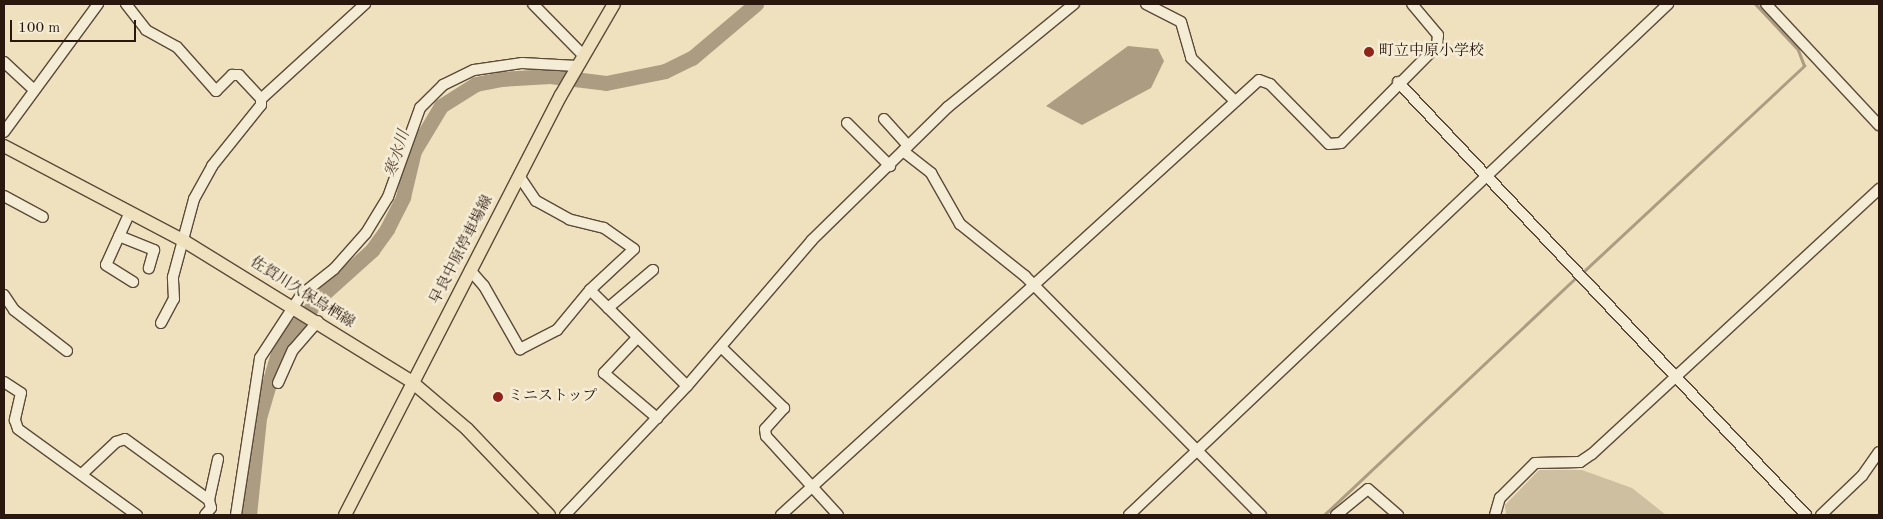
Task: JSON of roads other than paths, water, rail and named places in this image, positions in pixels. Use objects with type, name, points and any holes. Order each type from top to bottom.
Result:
[{"type":"main road","name":"早良中原停車場線","points":[[345,515],[518,176],[580,61],[614,4]]},
{"type":"main road","name":"佐賀川久保鳥栖線","points":[[4,146],[184,241],[293,305],[412,382],[467,429],[549,515]]},
{"type":"street","points":[[4,132],[98,4]]},
{"type":"street","points":[[126,4],[146,30],[177,47],[216,91],[232,75],[239,75],[261,99],[261,106],[212,166],[194,199],[173,277],[174,299],[161,323]]},
{"type":"street","points":[[261,99],[365,4]]},
{"type":"street","points":[[532,4],[580,61]]},
{"type":"street","points":[[565,515],[687,386],[812,240],[890,166],[948,107],[1074,4]]},
{"type":"street","points":[[1146,4],[1181,22],[1191,58],[1235,101]]},
{"type":"street","points":[[781,515],[1032,283],[1235,101],[1264,80],[1329,144],[1338,146],[1438,42],[1412,4]]},
{"type":"street","points":[[1128,515],[1668,4]]},
{"type":"street","points":[[1766,4],[1879,125]]},
{"type":"street","points":[[236,515],[260,358],[293,305],[366,233],[388,197],[411,122],[430,95],[474,70],[522,63],[580,61]]},
{"type":"street","points":[[4,62],[34,90]]},
{"type":"street","points":[[1398,82],[1487,174],[1806,515]]},
{"type":"street","points":[[884,119],[906,149],[931,173],[960,224],[1032,283],[1261,515]]},
{"type":"street","points":[[847,123],[890,166]]},
{"type":"street","points":[[470,270],[484,286],[520,349],[557,330],[590,290],[634,250],[604,228],[569,219],[536,201],[518,176]]},
{"type":"street","points":[[1495,515],[1500,498],[1535,463],[1585,460],[1677,378],[1879,189]]},
{"type":"street","points":[[4,196],[43,217]]},
{"type":"street","points":[[130,212],[106,266],[133,282]]},
{"type":"street","points":[[119,236],[154,250],[149,268]]},
{"type":"street","points":[[608,308],[653,270]]},
{"type":"street","points":[[590,290],[636,339],[687,386]]},
{"type":"street","points":[[4,295],[14,310],[67,351]]},
{"type":"street","points":[[278,383],[293,350],[318,321]]},
{"type":"street","points":[[636,339],[604,373],[657,418]]},
{"type":"street","points":[[722,347],[784,408],[765,433],[838,515]]},
{"type":"street","points":[[4,382],[21,393],[16,420],[18,429],[137,515]]},
{"type":"street","points":[[82,474],[116,442],[125,439],[209,500]]},
{"type":"street","points":[[1821,515],[1862,476],[1879,452]]},
{"type":"street","points":[[205,515],[218,460]]},
{"type":"street","points":[[1336,515],[1368,490],[1398,515]]},
{"type":"waterway","name":"寒水川","points":[[249,515],[259,418],[280,346],[321,296],[372,250],[387,229],[403,197],[414,151],[441,106],[476,84],[501,79],[550,76],[606,83],[665,71],[692,58],[756,4]]},
{"type":"waterway","points":[[1582,273],[1804,66],[1798,50],[1755,4]]},
{"type":"waterway","points":[[1324,515],[1578,276]]},
{"type":"place","name":"町立中原小学校","points":[[1369,52]]},
{"type":"place","name":"ミニストップ","points":[[498,397]]}]
